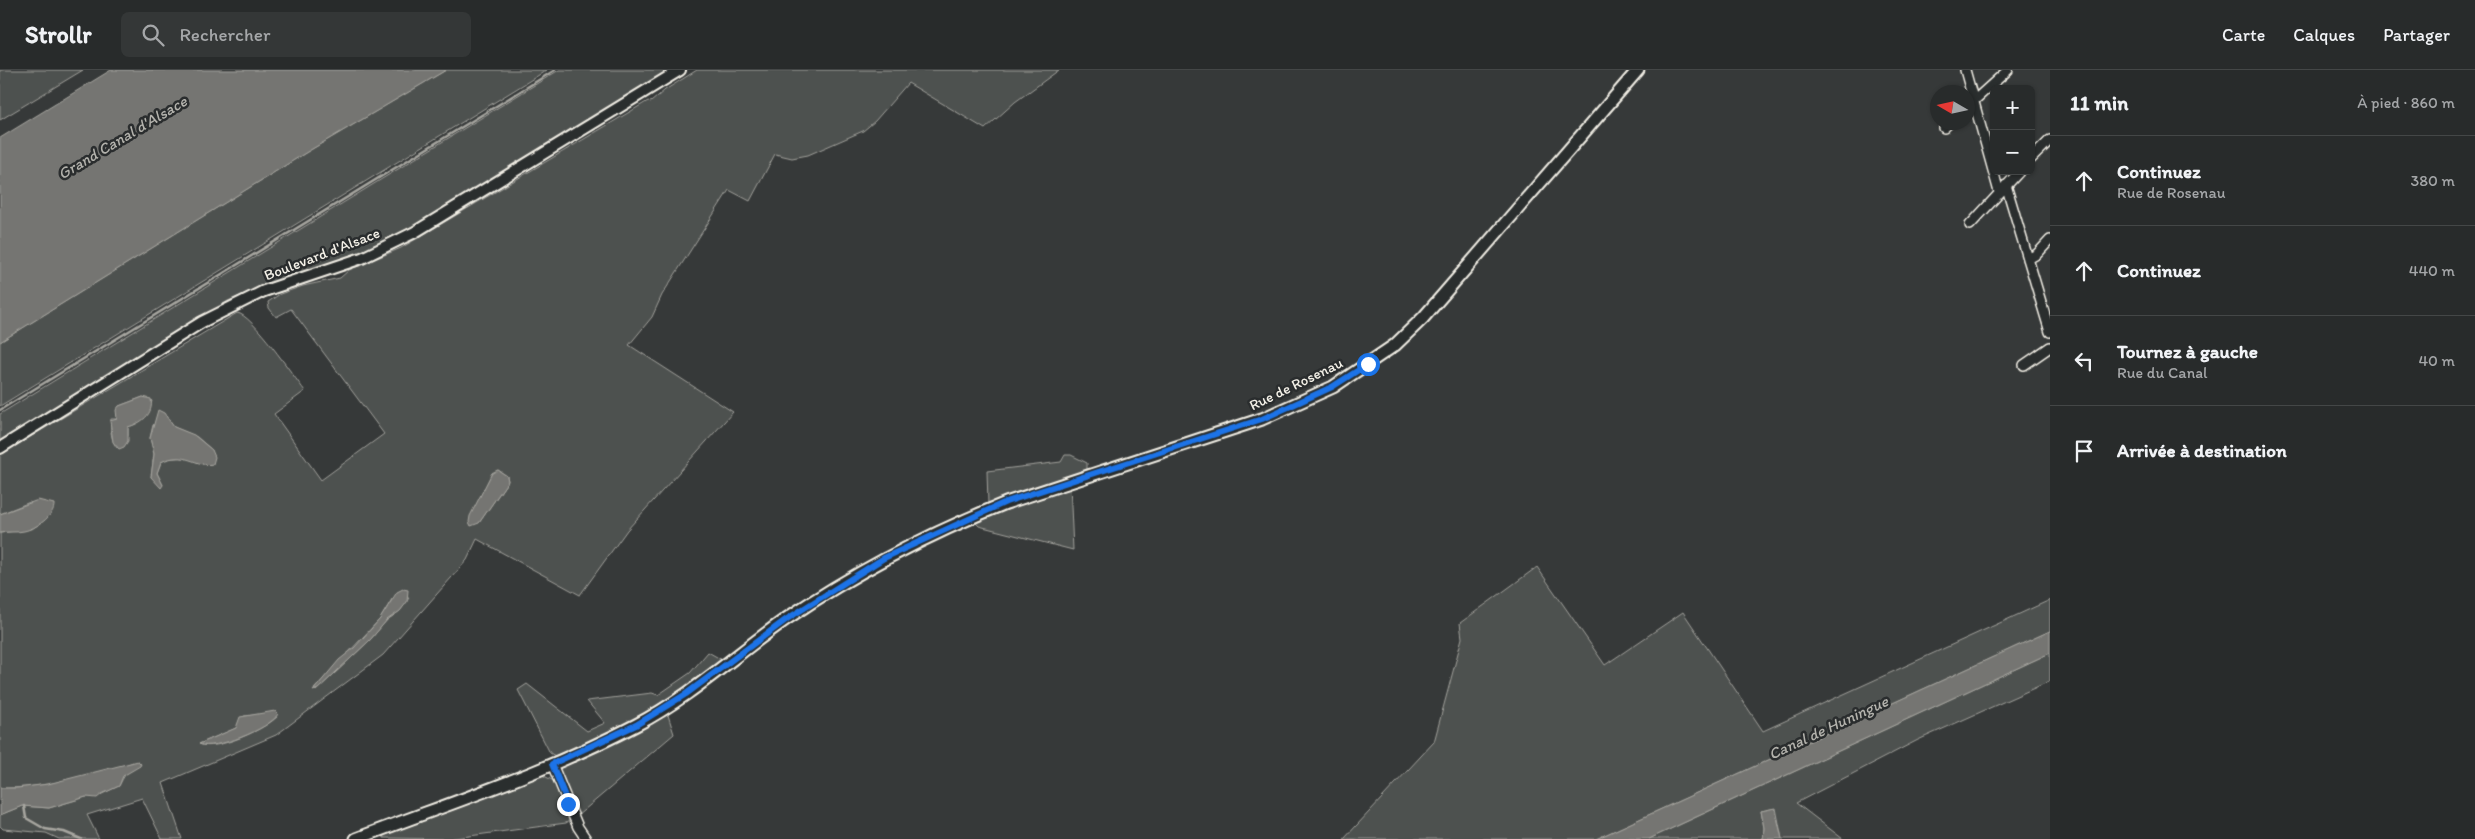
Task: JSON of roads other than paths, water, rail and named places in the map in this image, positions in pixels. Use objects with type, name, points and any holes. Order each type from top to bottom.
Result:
[{"type":"main road","name":"Rue de Rosenau","points":[[356,839],[552,764],[636,725],[686,694],[787,619],[884,558],[971,517],[1006,502],[1262,419],[1332,387],[1395,345],[1423,318],[1638,70]]},
{"type":"street","name":"Boulevard d'Alsace","points":[[0,448],[202,322],[244,300],[362,258],[415,232],[680,70]]},
{"type":"street","points":[[1965,70],[1967,85]]},
{"type":"street","points":[[1975,99],[2008,70]]},
{"type":"street","points":[[1975,116],[2028,259],[2050,332]]},
{"type":"street","points":[[2035,156],[2050,140]]},
{"type":"street","points":[[1970,225],[2016,175]]},
{"type":"street","points":[[2028,259],[2037,254],[2050,240]]},
{"type":"street","points":[[2024,364],[2050,347]]},
{"type":"street","points":[[552,764],[578,827],[586,839]]},
{"type":"water","name":"Grand Canal d'Alsace","points":[[111,70],[446,70],[307,152],[0,342],[0,138]]},
{"type":"water","points":[[143,397],[151,399],[150,410],[146,418],[128,427],[128,441],[124,447],[119,449],[113,442],[110,421],[117,419],[116,410],[119,406]]},
{"type":"water","points":[[158,410],[164,413],[174,427],[194,435],[212,450],[215,457],[213,464],[207,465],[184,458],[169,459],[161,462],[157,473],[163,485],[161,488],[151,477],[154,454],[150,438]]},
{"type":"water","points":[[498,470],[507,476],[508,481],[479,523],[471,526],[469,522],[470,516],[492,473]]},
{"type":"water","points":[[38,500],[54,504],[51,513],[44,521],[24,531],[0,533],[0,514]]},
{"type":"water","points":[[403,589],[408,590],[407,602],[400,611],[387,620],[370,640],[318,689],[313,691],[339,660],[354,648],[380,619],[397,592]]},
{"type":"water","points":[[2050,631],[2050,653],[1649,839],[1596,839]]},
{"type":"water","points":[[275,711],[278,714],[273,720],[253,732],[228,742],[199,744],[236,728],[240,717]]},
{"type":"water","points":[[138,761],[141,764],[140,766],[123,776],[119,786],[97,798],[86,797],[49,808],[22,806],[0,815],[0,788],[48,784]]},
{"type":"water","points":[[1775,808],[1782,839],[1763,839],[1764,828],[1761,811]]},
{"type":"waterway","points":[[0,410],[555,70]]},
{"type":"waterway","points":[[24,806],[26,818],[45,829],[64,832],[81,839]]},
{"type":"water label","name":"Canal de Huningue","points":[[1828,727]]}]
